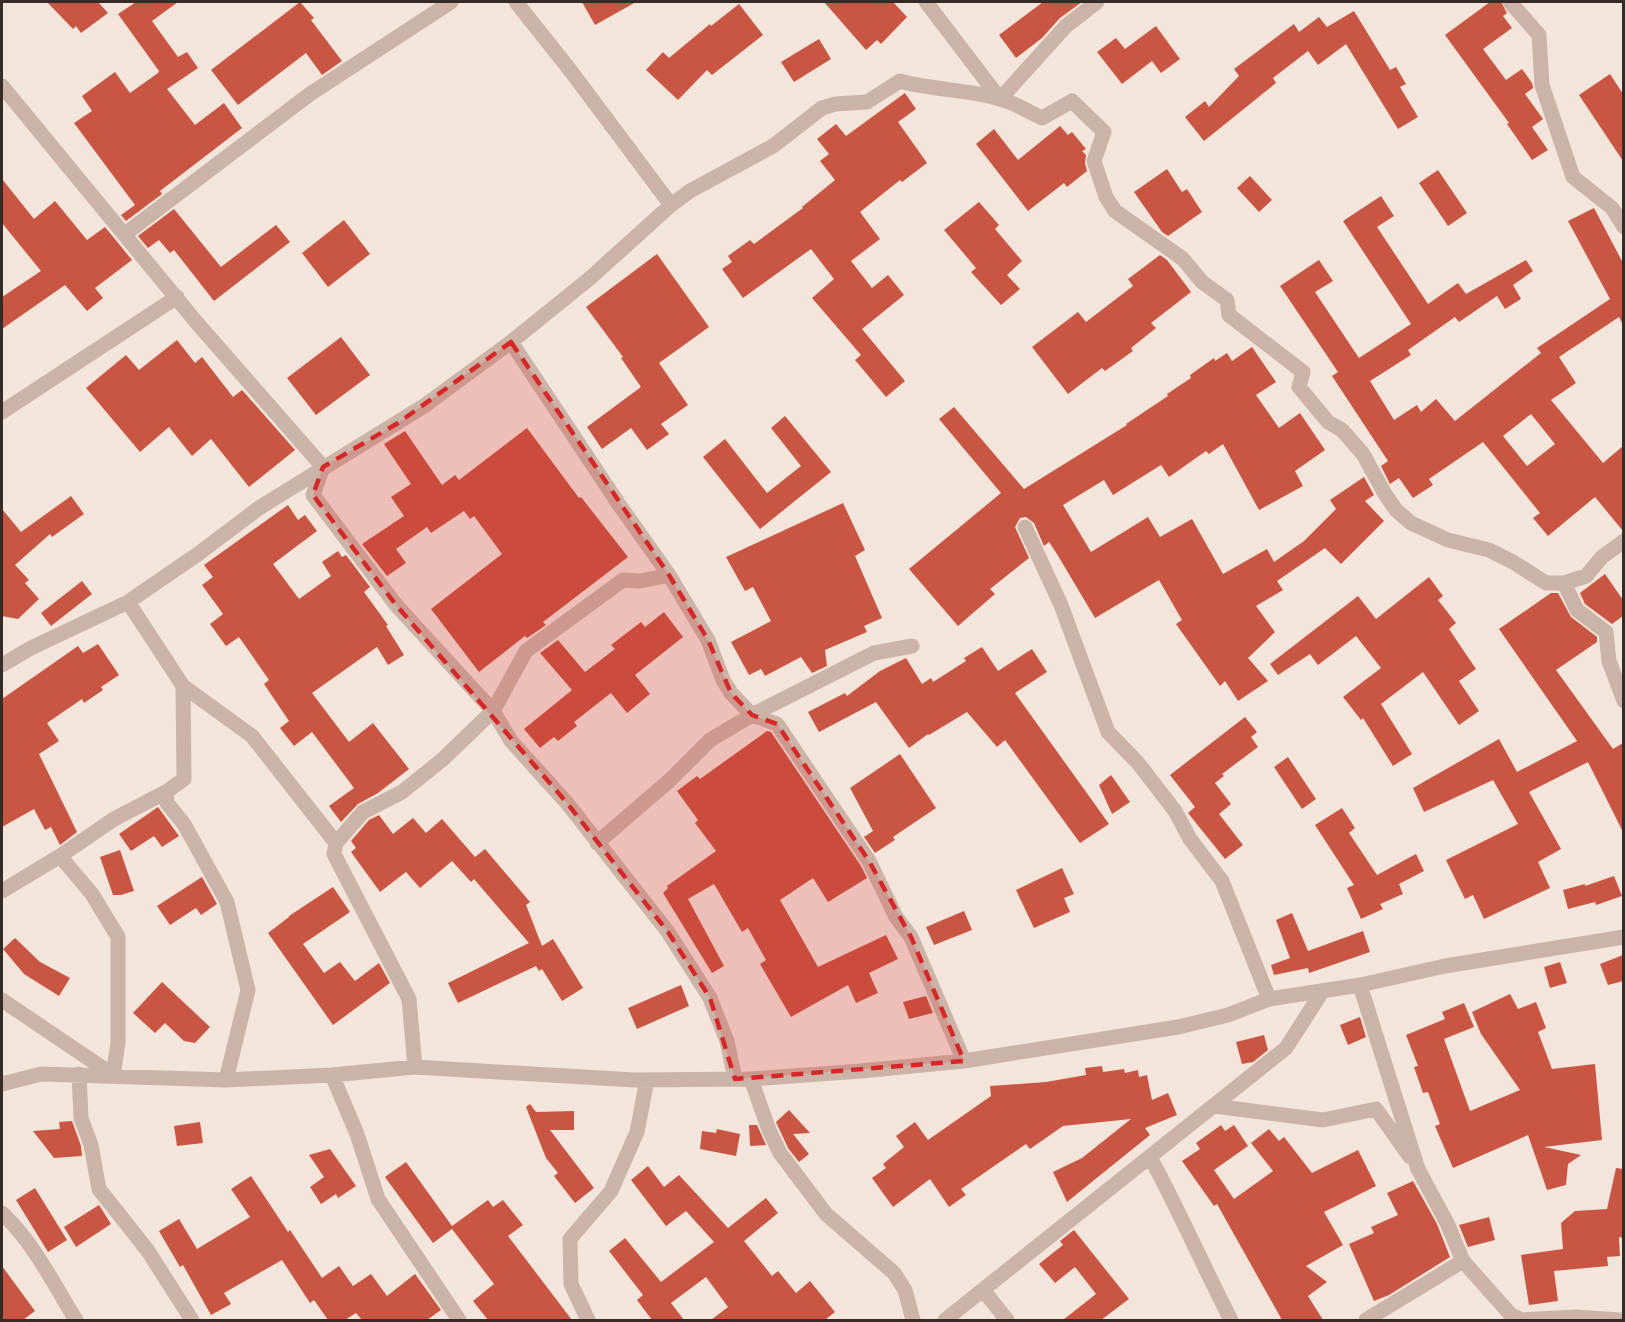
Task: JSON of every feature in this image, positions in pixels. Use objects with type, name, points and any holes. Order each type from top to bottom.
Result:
[{"type":"street","points":[[125,234],[310,94],[451,2]]},
{"type":"street","points":[[516,2],[671,205]]},
{"type":"street","points":[[926,2],[1000,99]]},
{"type":"street","points":[[1000,99],[1066,26],[1097,2]]},
{"type":"street","points":[[1510,2],[1539,35],[1542,85],[1573,177],[1612,208],[1623,227]]},
{"type":"street","points":[[2,665],[31,648],[128,602],[198,554],[259,508],[416,412],[511,342],[589,279],[671,205],[690,192],[773,146],[822,108],[835,104],[867,102],[900,81],[922,87],[1000,99],[1042,118],[1072,101],[1104,132],[1094,161],[1106,197],[1115,211],[1183,259],[1202,282],[1227,300],[1229,315],[1303,372],[1299,387],[1328,422],[1342,430],[1363,454],[1385,494],[1396,510],[1410,523],[1448,540],[1489,550],[1546,583],[1564,583],[1586,576],[1602,557],[1623,541]]},
{"type":"street","points":[[2,86],[177,297],[323,467]]},
{"type":"street","points":[[2,412],[177,297]]},
{"type":"street","points":[[511,342],[669,575],[708,640],[727,687],[752,715],[777,724],[869,861],[896,917],[911,937],[964,1060]]},
{"type":"street","points":[[323,467],[313,495],[396,605],[493,711],[511,741],[567,803],[668,932],[710,998],[743,1079],[780,1153],[826,1214],[894,1273],[905,1290],[913,1320]]},
{"type":"street","points":[[1025,527],[1061,605],[1108,732],[1138,763],[1175,811],[1190,839],[1222,881],[1269,999]]},
{"type":"street","points":[[415,1067],[408,999],[334,854],[336,843],[363,812],[402,792],[442,760],[493,711],[526,651],[624,580],[640,581],[669,575]]},
{"type":"street","points":[[1564,583],[1577,610],[1606,632],[1609,661],[1623,701]]},
{"type":"street","points":[[128,602],[183,686],[252,735],[336,843]]},
{"type":"street","points":[[597,843],[670,780],[710,740],[752,715],[874,653],[912,646]]},
{"type":"street","points":[[2,891],[60,856],[114,819],[166,792],[184,779],[183,686]]},
{"type":"street","points":[[166,792],[167,802],[184,824],[227,902],[248,990],[226,1080]]},
{"type":"street","points":[[60,856],[92,894],[118,937],[118,1042],[113,1075]]},
{"type":"street","points":[[2,1084],[41,1074],[226,1080],[332,1075],[415,1067],[647,1080],[743,1079],[861,1071],[964,1060],[1178,1027],[1228,1016],[1269,999],[1360,985],[1444,966],[1623,937]]},
{"type":"street","points":[[1360,985],[1418,1169]]},
{"type":"street","points":[[945,1320],[1286,1048],[1322,992]]},
{"type":"street","points":[[2,1000],[113,1075]]},
{"type":"street","points":[[79,1074],[81,1118],[91,1145],[99,1189],[148,1251],[192,1320]]},
{"type":"street","points":[[332,1075],[357,1134],[378,1199],[459,1320]]},
{"type":"street","points":[[588,1320],[572,1284],[570,1239],[611,1191],[637,1132],[647,1080]]},
{"type":"street","points":[[1214,1106],[1323,1120],[1376,1109],[1418,1169],[1447,1223],[1463,1261],[1511,1315],[1522,1320],[1575,1317],[1620,1320]]},
{"type":"street","points":[[1150,1157],[1179,1209],[1203,1265],[1231,1320]]},
{"type":"street","points":[[2,1213],[13,1223],[46,1267],[76,1320]]},
{"type":"street","points":[[1366,1320],[1463,1261]]},
{"type":"street","points":[[984,1291],[1007,1320]]},
{"type":"highlighted area","points":[[511,342],[669,575],[708,640],[731,693],[752,715],[777,724],[869,861],[911,937],[964,1061],[735,1079],[710,998],[668,932],[567,803],[396,605],[313,495],[323,467],[398,423]]},
{"type":"building","points":[[47,2],[98,2],[108,13],[81,33],[76,26],[73,29]]},
{"type":"building","points":[[136,2],[178,2],[152,21],[178,57],[187,52],[198,68],[167,89],[195,125],[224,103],[242,128],[160,191],[162,194],[126,221],[121,215],[135,205],[74,123],[92,111],[82,96],[115,72],[130,93],[158,73],[159,71],[118,14]]},
{"type":"building","points":[[300,2],[314,18],[311,20],[342,61],[322,75],[306,53],[238,105],[211,70]]},
{"type":"building","points":[[582,2],[636,2],[595,25]]},
{"type":"building","points":[[824,2],[893,2],[907,17],[881,44],[877,40],[866,50]]},
{"type":"building","points":[[1043,2],[1082,2],[1060,18],[1042,38],[1016,58],[999,35]]},
{"type":"building","points":[[1490,2],[1501,2],[1507,13],[1503,16],[1512,28],[1483,49],[1506,80],[1522,69],[1533,88],[1525,94],[1543,119],[1532,127],[1548,150],[1532,160],[1507,124],[1509,123],[1445,35]]},
{"type":"building","points":[[739,4],[763,35],[712,75],[707,70],[678,100],[646,70],[663,52],[669,58],[710,24],[711,26]]},
{"type":"building","points":[[1354,11],[1390,70],[1396,67],[1406,84],[1400,87],[1418,117],[1398,129],[1346,44],[1318,65],[1308,51],[1273,78],[1276,83],[1204,141],[1185,117],[1205,101],[1209,107],[1239,76],[1234,69],[1294,24],[1299,32],[1319,17],[1327,27]]},
{"type":"building","points":[[1156,26],[1180,59],[1161,73],[1152,61],[1122,84],[1097,52],[1116,38],[1125,49]]},
{"type":"building","points":[[819,39],[831,59],[794,82],[781,62]]},
{"type":"building","points":[[1610,74],[1623,94],[1623,161],[1579,95]]},
{"type":"building","points":[[905,93],[916,109],[898,122],[927,163],[902,182],[900,180],[860,212],[880,239],[851,261],[872,288],[888,275],[904,295],[862,329],[905,381],[886,397],[855,360],[861,355],[812,298],[834,279],[811,249],[743,298],[722,269],[732,262],[728,256],[750,240],[754,244],[803,208],[835,180],[820,161],[829,154],[817,139],[836,124],[846,136]]},
{"type":"building","points":[[1060,126],[1068,135],[1072,132],[1086,149],[1082,151],[1086,155],[1087,171],[1067,187],[1064,183],[1028,211],[976,144],[994,129],[1018,160]]},
{"type":"building","points":[[1167,169],[1182,192],[1187,189],[1202,212],[1168,236],[1162,232],[1134,192]]},
{"type":"building","points":[[1438,170],[1467,213],[1448,226],[1419,183]]},
{"type":"building","points":[[1250,176],[1272,200],[1259,212],[1237,188]]},
{"type":"building","points":[[2,179],[34,219],[55,201],[87,240],[105,227],[132,260],[95,288],[103,298],[87,311],[65,285],[2,329],[2,297],[41,271],[2,223]]},
{"type":"building","points":[[1381,196],[1394,216],[1377,227],[1428,304],[1458,283],[1466,294],[1526,260],[1533,271],[1513,285],[1521,299],[1505,309],[1497,296],[1459,322],[1455,317],[1408,350],[1411,355],[1370,381],[1394,420],[1417,405],[1421,412],[1436,399],[1455,421],[1541,353],[1537,348],[1610,299],[1568,221],[1594,208],[1623,263],[1623,325],[1619,317],[1559,357],[1576,383],[1551,400],[1603,463],[1623,446],[1623,531],[1595,497],[1548,536],[1533,518],[1540,513],[1483,442],[1429,479],[1433,485],[1413,498],[1399,478],[1390,484],[1381,466],[1388,461],[1332,376],[1338,372],[1280,286],[1319,260],[1333,281],[1315,292],[1359,358],[1411,324],[1343,221]],"holes":[[[1531,414],[1555,444],[1527,466],[1503,436]]]},
{"type":"building","points":[[979,202],[999,225],[995,229],[1022,261],[1007,275],[1020,289],[1001,305],[971,272],[976,268],[944,230]]},
{"type":"building","points":[[174,209],[221,267],[276,225],[290,242],[214,301],[174,250],[170,253],[159,240],[148,248],[138,236]]},
{"type":"building","points":[[344,220],[370,254],[328,287],[302,253]]},
{"type":"building","points":[[657,254],[709,327],[659,363],[688,405],[661,424],[669,434],[647,450],[631,428],[602,449],[587,427],[641,387],[621,358],[623,357],[586,307]]},
{"type":"building","points":[[1160,255],[1167,260],[1191,292],[1151,323],[1156,328],[1131,348],[1133,351],[1105,371],[1102,368],[1068,394],[1032,347],[1078,312],[1086,322],[1133,286],[1128,279]]},
{"type":"building","points":[[341,337],[370,375],[316,415],[287,378]]},
{"type":"building","points":[[177,340],[195,363],[202,357],[233,397],[242,390],[295,450],[249,487],[211,439],[192,456],[169,427],[140,452],[86,388],[126,355],[139,370]]},
{"type":"building","points":[[1252,347],[1276,382],[1256,395],[1279,428],[1300,413],[1325,450],[1295,471],[1303,486],[1259,510],[1223,444],[1209,454],[1206,451],[1169,477],[1161,465],[1113,495],[1104,480],[1063,505],[1091,552],[1148,517],[1160,537],[1192,519],[1223,574],[1267,549],[1274,562],[1304,541],[1336,509],[1330,500],[1364,477],[1374,495],[1365,501],[1384,521],[1341,564],[1325,548],[1277,581],[1283,590],[1256,606],[1275,632],[1248,658],[1268,681],[1238,701],[1225,681],[1220,686],[1176,624],[1182,620],[1159,580],[1095,618],[1049,542],[1044,546],[1034,523],[1026,517],[1020,518],[1015,527],[1029,558],[990,589],[995,594],[958,626],[909,569],[1001,493],[939,419],[954,407],[1024,489],[1127,425],[1168,396],[1167,394],[1191,378],[1190,375],[1214,358],[1215,361],[1227,353],[1232,361]]},
{"type":"building","points":[[785,416],[831,472],[760,529],[703,457],[725,439],[767,493],[801,466],[771,428]]},
{"type":"building","points":[[527,428],[579,498],[581,497],[628,557],[543,622],[546,625],[527,638],[525,636],[479,672],[431,609],[502,554],[474,516],[470,519],[464,511],[431,533],[427,527],[396,549],[406,563],[387,576],[362,544],[404,516],[391,497],[411,484],[384,444],[405,431],[442,485],[455,475],[459,480]]},
{"type":"building","points":[[71,496],[84,514],[52,537],[50,534],[15,565],[29,580],[25,583],[39,599],[18,619],[2,616],[2,509],[21,532]]},
{"type":"building","points":[[843,503],[865,550],[855,556],[882,618],[864,626],[867,632],[825,650],[827,666],[812,673],[801,657],[765,676],[761,669],[749,675],[731,642],[771,621],[753,587],[745,591],[726,557]]},
{"type":"building","points":[[288,505],[298,520],[305,515],[317,531],[273,564],[299,599],[331,576],[322,562],[338,551],[342,557],[346,555],[370,587],[364,592],[388,625],[386,626],[404,655],[388,665],[377,647],[312,693],[349,742],[373,723],[409,769],[378,793],[358,804],[341,822],[329,806],[354,788],[312,732],[294,746],[280,728],[289,721],[264,684],[269,680],[239,637],[226,646],[210,624],[223,614],[202,585],[213,577],[204,565]]},
{"type":"building","points":[[1605,574],[1623,600],[1623,616],[1612,624],[1585,604],[1580,593]]},
{"type":"building","points":[[1429,577],[1443,596],[1438,600],[1456,623],[1449,629],[1476,669],[1459,681],[1479,711],[1459,725],[1423,672],[1381,704],[1412,754],[1393,766],[1363,718],[1361,720],[1343,697],[1381,668],[1356,636],[1318,665],[1310,654],[1278,675],[1270,664],[1358,596],[1376,619]]},
{"type":"building","points":[[82,581],[92,594],[51,626],[41,613]]},
{"type":"building","points":[[1551,593],[1558,593],[1571,617],[1597,637],[1597,642],[1556,670],[1613,749],[1623,743],[1623,832],[1588,762],[1529,792],[1561,849],[1538,862],[1550,888],[1484,919],[1473,895],[1465,899],[1446,860],[1518,824],[1493,780],[1424,812],[1413,788],[1499,739],[1517,772],[1577,741],[1499,629]]},
{"type":"building","points":[[664,612],[683,637],[635,675],[650,694],[627,713],[611,693],[574,722],[577,726],[558,741],[554,737],[540,748],[524,729],[572,690],[540,653],[558,640],[585,672],[615,649],[611,645],[641,622],[645,627]]},
{"type":"building","points":[[98,644],[119,675],[101,687],[103,690],[84,703],[82,699],[47,723],[59,741],[39,754],[77,832],[60,845],[51,827],[45,830],[34,809],[2,827],[2,699],[78,646],[83,653]]},
{"type":"building","points":[[982,647],[998,671],[1032,649],[1047,672],[1015,693],[1109,824],[1080,843],[1005,740],[997,747],[967,712],[928,734],[909,748],[876,702],[819,732],[808,712],[845,693],[847,696],[880,671],[906,658],[922,684],[931,678],[933,682],[966,661],[964,658]]},
{"type":"building","points":[[1245,717],[1257,732],[1251,737],[1258,747],[1222,774],[1224,776],[1215,783],[1231,804],[1219,814],[1243,845],[1225,859],[1188,813],[1195,807],[1170,775]]},
{"type":"building","points":[[767,731],[771,732],[867,878],[828,902],[813,878],[780,900],[818,967],[886,935],[898,959],[869,973],[878,993],[856,1003],[848,985],[791,1017],[760,964],[766,960],[748,928],[742,932],[714,884],[688,899],[724,966],[712,973],[663,893],[668,888],[667,886],[716,851],[695,823],[698,820],[677,791],[697,776],[700,779]]},
{"type":"building","points":[[900,754],[936,808],[893,837],[895,840],[875,853],[864,837],[873,831],[850,788]]},
{"type":"building","points":[[1288,757],[1316,799],[1302,809],[1274,767]]},
{"type":"building","points":[[1111,775],[1130,802],[1112,814],[1099,785]]},
{"type":"building","points":[[158,807],[179,836],[162,847],[154,836],[131,851],[119,834]]},
{"type":"building","points":[[1342,808],[1355,828],[1349,833],[1377,875],[1416,854],[1424,871],[1399,884],[1403,894],[1380,904],[1383,909],[1361,919],[1347,888],[1354,885],[1315,825]]},
{"type":"building","points":[[379,815],[393,834],[413,818],[426,833],[442,819],[475,857],[485,849],[530,902],[526,905],[542,946],[553,939],[583,988],[562,1001],[542,969],[539,971],[536,966],[458,1003],[448,983],[529,943],[474,879],[471,882],[452,861],[420,888],[406,872],[380,892],[351,852],[356,848],[351,841],[369,820]]},
{"type":"building","points":[[120,850],[134,891],[113,895],[100,857]]},
{"type":"building","points":[[1062,868],[1074,894],[1064,898],[1070,912],[1034,928],[1016,890]]},
{"type":"building","points":[[1614,876],[1622,896],[1596,905],[1595,902],[1568,909],[1563,890],[1585,884],[1585,886]]},
{"type":"building","points":[[202,877],[217,904],[201,915],[196,908],[170,925],[157,906]]},
{"type":"building","points":[[333,887],[350,912],[303,944],[324,973],[340,962],[355,981],[379,963],[390,983],[333,1025],[268,933]]},
{"type":"building","points":[[964,911],[972,930],[934,945],[926,927]]},
{"type":"building","points":[[1292,913],[1308,951],[1363,931],[1370,952],[1309,973],[1308,968],[1274,975],[1271,965],[1290,958],[1276,920]]},
{"type":"building","points":[[15,938],[40,962],[70,978],[59,996],[24,974],[3,949]]},
{"type":"building","points":[[1623,955],[1623,981],[1608,985],[1600,964]]},
{"type":"building","points":[[1560,962],[1567,983],[1550,988],[1544,967]]},
{"type":"building","points":[[162,982],[210,1027],[195,1043],[184,1041],[165,1023],[155,1033],[133,1013]]},
{"type":"building","points":[[681,985],[689,1006],[637,1029],[628,1008]]},
{"type":"building","points":[[1510,994],[1518,1009],[1536,1002],[1546,1028],[1538,1032],[1552,1069],[1595,1064],[1602,1140],[1544,1147],[1581,1155],[1568,1164],[1566,1185],[1547,1190],[1528,1135],[1453,1168],[1435,1126],[1440,1124],[1428,1092],[1423,1093],[1414,1067],[1418,1066],[1406,1035],[1445,1019],[1442,1012],[1464,1003],[1474,1027],[1444,1039],[1470,1111],[1520,1090],[1481,1034],[1472,1012]]},
{"type":"building","points":[[926,996],[933,1013],[909,1019],[903,1002]]},
{"type":"building","points":[[1360,1017],[1366,1037],[1348,1045],[1340,1025]]},
{"type":"building","points":[[1264,1035],[1268,1050],[1253,1062],[1242,1064],[1236,1042]]},
{"type":"building","points":[[1102,1066],[1103,1072],[1124,1069],[1125,1073],[1138,1070],[1139,1077],[1147,1075],[1152,1100],[1168,1093],[1177,1115],[1145,1128],[1150,1135],[1067,1202],[1053,1172],[1082,1158],[1131,1119],[1063,1126],[1030,1149],[1026,1144],[961,1189],[966,1195],[949,1207],[930,1179],[893,1207],[872,1178],[886,1168],[883,1164],[904,1147],[896,1136],[915,1122],[928,1140],[991,1096],[990,1086],[1046,1082],[1086,1075],[1085,1068]]},
{"type":"building","points":[[530,1104],[536,1112],[574,1111],[574,1130],[550,1130],[594,1188],[575,1203],[554,1176],[558,1173],[546,1158],[526,1107]]},
{"type":"building","points":[[789,1110],[810,1133],[793,1134],[809,1154],[799,1162],[788,1148],[776,1122]]},
{"type":"building","points":[[72,1121],[82,1156],[54,1158],[33,1131],[60,1129],[59,1122]]},
{"type":"building","points":[[200,1122],[203,1143],[177,1146],[174,1126]]},
{"type":"building","points":[[749,1125],[757,1125],[766,1145],[750,1146]]},
{"type":"building","points":[[1221,1125],[1225,1131],[1234,1125],[1248,1146],[1214,1170],[1234,1199],[1273,1171],[1251,1143],[1269,1129],[1279,1141],[1284,1137],[1312,1173],[1358,1150],[1376,1186],[1324,1212],[1343,1245],[1306,1266],[1327,1282],[1308,1296],[1323,1320],[1282,1320],[1217,1204],[1214,1206],[1182,1161],[1200,1149],[1196,1143]]},
{"type":"building","points":[[717,1129],[740,1134],[736,1156],[700,1149],[702,1131],[716,1133]]},
{"type":"building","points":[[330,1149],[356,1186],[338,1198],[336,1194],[321,1204],[310,1187],[324,1177],[309,1155]]},
{"type":"building","points":[[406,1162],[452,1226],[488,1200],[493,1207],[503,1200],[523,1225],[508,1236],[572,1320],[488,1320],[473,1301],[494,1284],[452,1229],[433,1243],[385,1177]]},
{"type":"building","points":[[648,1166],[664,1187],[679,1175],[728,1228],[766,1198],[778,1213],[744,1241],[772,1276],[778,1271],[796,1293],[810,1281],[835,1312],[825,1320],[711,1320],[728,1307],[706,1277],[671,1303],[684,1320],[652,1320],[637,1300],[643,1295],[609,1251],[625,1238],[661,1282],[714,1242],[686,1211],[666,1226],[631,1180]]},
{"type":"building","points":[[1616,1168],[1623,1169],[1623,1238],[1619,1237],[1620,1256],[1607,1257],[1608,1266],[1554,1271],[1558,1301],[1529,1305],[1521,1255],[1563,1249],[1561,1223],[1575,1211],[1607,1209]]},
{"type":"building","points":[[251,1176],[322,1278],[339,1266],[353,1286],[371,1274],[387,1296],[415,1274],[441,1310],[427,1320],[362,1320],[356,1313],[345,1320],[328,1320],[314,1300],[310,1303],[282,1260],[224,1293],[231,1304],[211,1315],[183,1265],[180,1267],[159,1231],[179,1219],[197,1249],[250,1217],[231,1189]]},
{"type":"building","points":[[1413,1181],[1437,1224],[1450,1257],[1389,1295],[1374,1301],[1349,1244],[1374,1233],[1371,1227],[1398,1215],[1387,1193]]},
{"type":"building","points":[[35,1188],[67,1240],[48,1252],[16,1200]]},
{"type":"building","points":[[99,1205],[111,1224],[76,1247],[64,1227]]},
{"type":"building","points":[[1489,1217],[1495,1240],[1468,1247],[1459,1225]]},
{"type":"building","points":[[1074,1230],[1129,1299],[1101,1320],[1063,1320],[1096,1294],[1075,1267],[1055,1283],[1039,1264],[1063,1245],[1060,1241]]},
{"type":"building","points":[[2,1266],[35,1311],[23,1320],[2,1320]]}]
